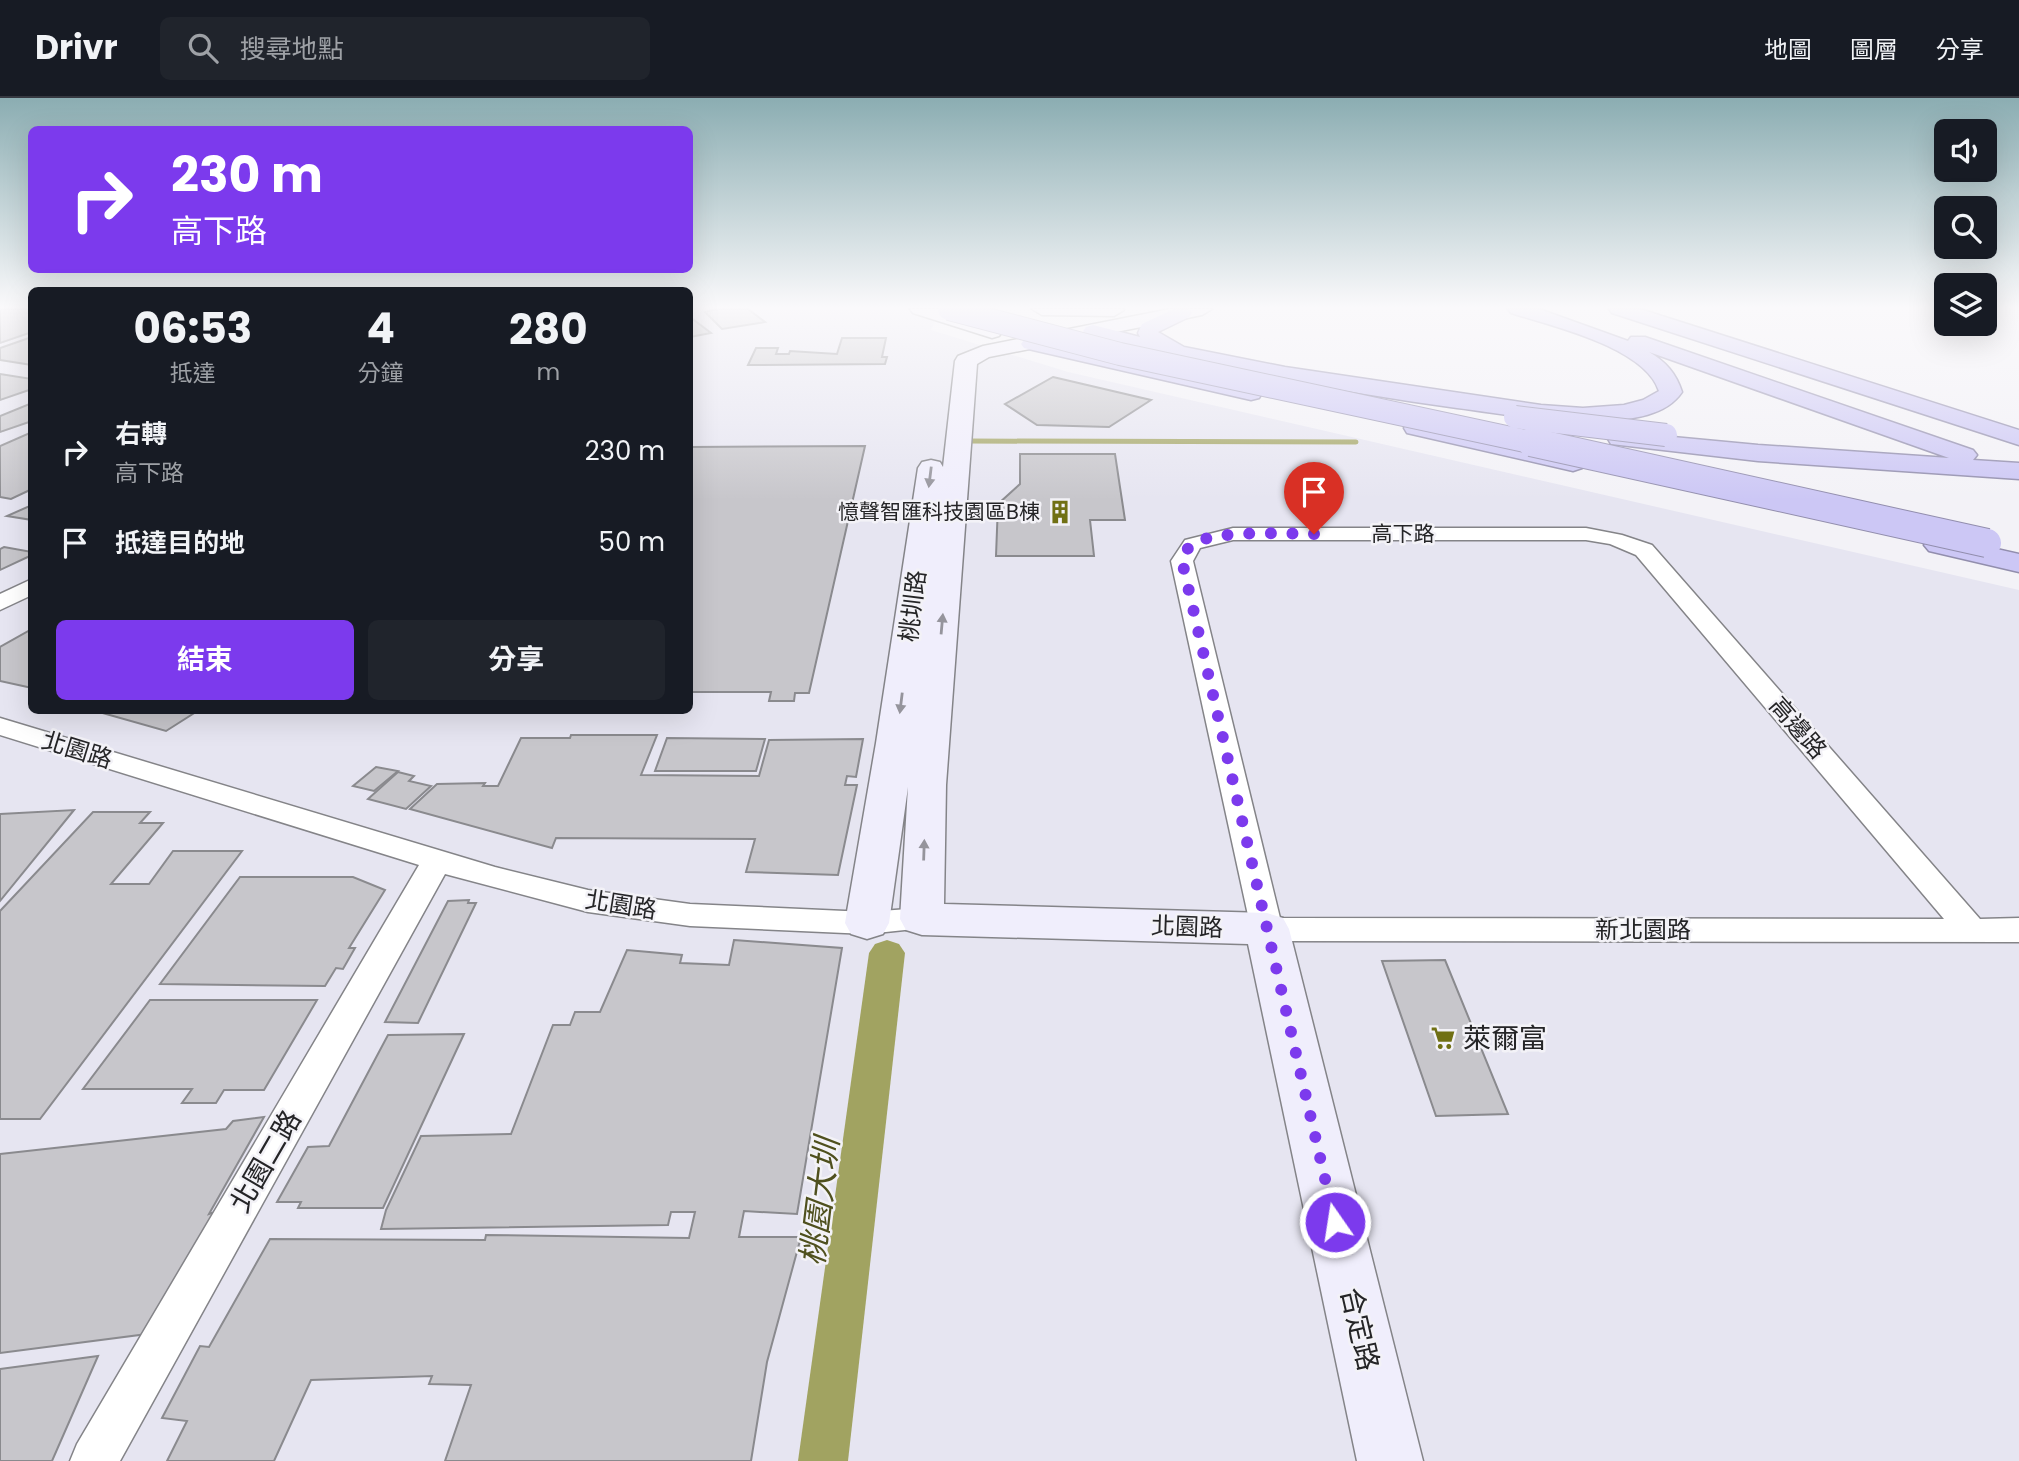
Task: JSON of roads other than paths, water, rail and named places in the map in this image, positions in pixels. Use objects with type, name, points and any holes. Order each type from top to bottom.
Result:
[{"type":"highway","points":[[1156,373],[2019,563]]},
{"type":"highway","points":[[1204,373],[1408,415],[2019,551]]},
{"type":"highway","points":[[1226,373],[1495,423],[1758,453],[2016,469]]},
{"type":"highway","points":[[1244,373],[1495,414],[1666,435],[1965,461],[2016,469]]},
{"type":"highway","points":[[1277,373],[1495,423]]},
{"type":"highway","points":[[1320,381],[1501,407],[1588,414],[1644,408],[1661,401],[1671,392],[1671,382],[1664,373]]},
{"type":"highway","points":[[1733,373],[2016,469]]},
{"type":"highway","points":[[1753,373],[2016,469]]},
{"type":"highway","points":[[1816,373],[2019,438]]},
{"type":"highway","points":[[1872,373],[2019,419]]},
{"type":"highway","points":[[1294,401],[1613,446],[2016,469]]},
{"type":"street","name":"桃圳路","points":[[867,923],[895,743],[942,373]]},
{"type":"street","name":"桃圳路","points":[[922,919],[927,785],[965,373]]},
{"type":"street","name":"高下路","points":[[1192,544],[1233,534],[1586,534],[1615,539]]},
{"type":"street","name":"高邊路","points":[[1615,539],[1644,550],[1972,930]]},
{"type":"street","name":"合定路","points":[[1192,544],[1182,561],[1184,573],[1390,1461]]},
{"type":"street","points":[[0,603],[28,588]]},
{"type":"street","name":"北園路","points":[[0,726],[491,877],[588,901],[690,915],[867,923],[922,919],[1267,929]]},
{"type":"street","name":"北園二路","points":[[94,1461],[437,860]]},
{"type":"street","name":"新北園路","points":[[1267,929],[2019,930]]},
{"type":"waterway","points":[[969,441],[1356,442]]},
{"type":"waterway","name":"桃園大圳","points":[[823,1461],[887,953]]},
{"type":"place","name":"憶聲智匯科技園區B棟","points":[[1060,512]]},
{"type":"place","name":"萊爾富","points":[[1443,1038]]}]
